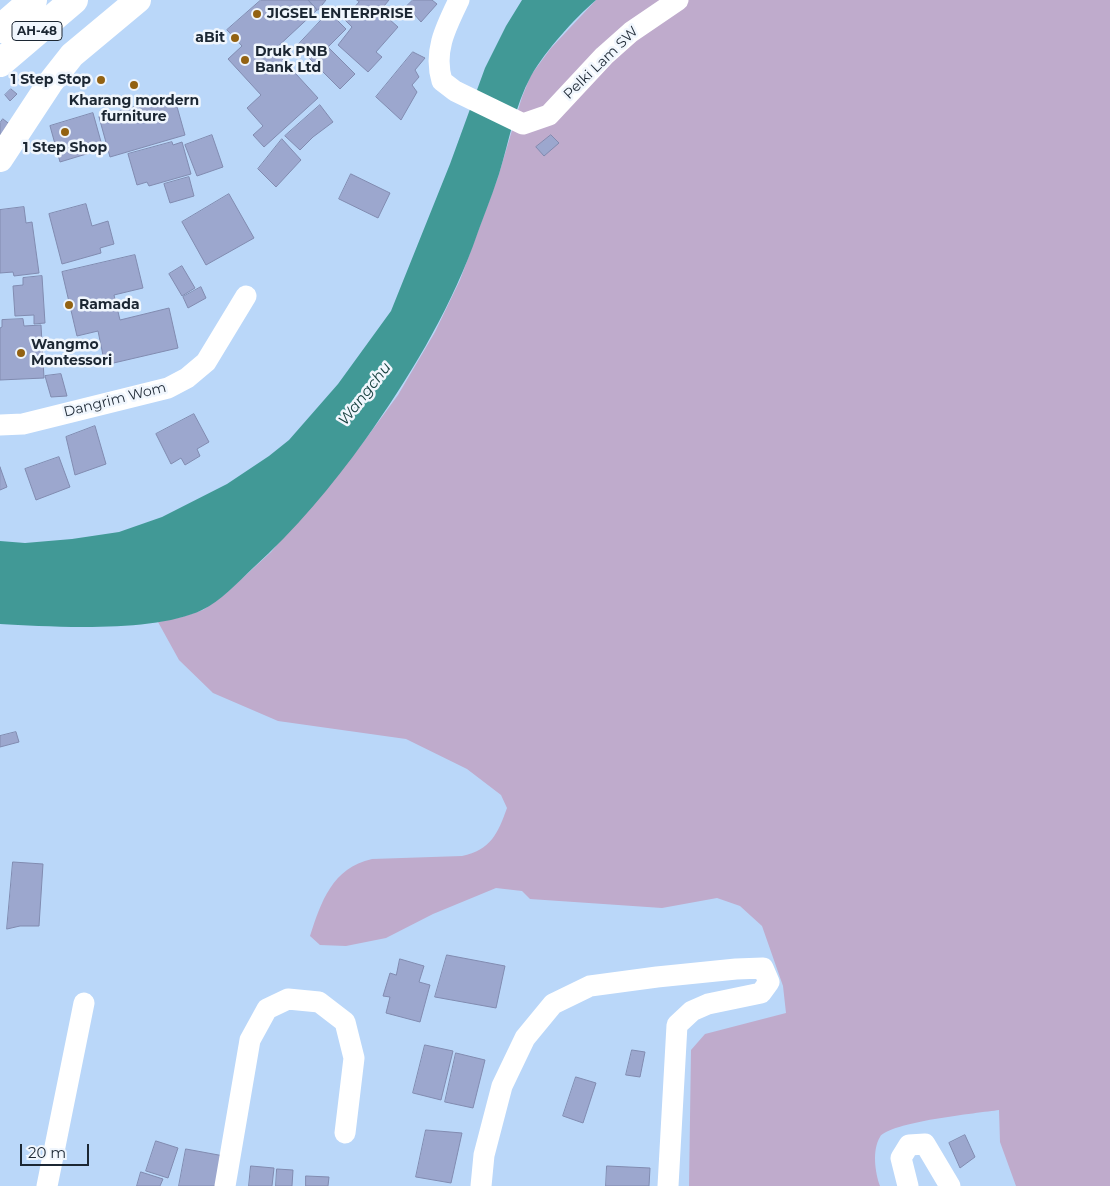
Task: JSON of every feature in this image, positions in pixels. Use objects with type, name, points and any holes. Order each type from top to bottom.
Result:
[{"type":"highway","name":"AH-48","points":[[0,28],[33,0]]},
{"type":"highway","name":"AH-48","points":[[0,63],[74,0]]},
{"type":"street","points":[[0,159],[50,83],[72,55],[138,0]]},
{"type":"street","name":"Pelki Lam SW","points":[[459,0],[442,36],[438,61],[442,81],[456,91],[523,124],[548,115],[604,56],[631,32],[678,0]]},
{"type":"street","name":"Dangrim Wom","points":[[0,425],[23,424],[168,388],[187,378],[206,362],[246,296]]},
{"type":"street","points":[[481,1186],[484,1155],[502,1086],[525,1038],[553,1004],[590,986],[677,975],[763,968],[769,982],[761,994],[708,1004],[692,1011],[677,1025],[668,1186]]},
{"type":"street","points":[[225,1186],[250,1040],[267,1009],[288,999],[319,1002],[345,1022],[354,1058],[345,1133]]},
{"type":"street","points":[[47,1186],[84,1003]]},
{"type":"street","points":[[908,1186],[901,1158],[909,1145],[925,1144],[950,1186]]},
{"type":"shaded area","points":[[596,0],[1110,0],[1110,1186],[1016,1186],[1000,1142],[999,1110],[935,1119],[899,1127],[887,1132],[877,1142],[875,1155],[880,1186],[689,1186],[691,1050],[705,1034],[786,1013],[783,986],[762,926],[740,906],[717,898],[662,908],[530,899],[522,891],[496,888],[433,914],[386,938],[346,946],[320,945],[310,936],[314,923],[330,888],[347,870],[358,863],[372,859],[462,856],[472,853],[487,845],[504,817],[507,808],[501,795],[467,769],[406,739],[278,721],[213,693],[179,660],[158,622],[203,610],[224,595],[271,552],[359,448],[398,395],[435,332],[460,280],[498,177],[522,97],[531,75],[551,48]]},
{"type":"water","name":"Wangchu","points":[[522,0],[596,0],[561,35],[531,76],[516,111],[493,192],[451,298],[397,394],[326,491],[298,523],[235,586],[202,610],[158,622],[103,627],[0,624],[0,541],[25,543],[72,539],[119,532],[162,517],[227,484],[269,456],[289,440],[338,384],[391,311],[450,164],[485,68],[506,26]]},
{"type":"building","points":[[261,0],[308,0],[317,10],[274,50],[318,98],[264,147],[253,135],[263,126],[247,108],[261,95],[228,59],[242,46],[227,30]]},
{"type":"building","points":[[309,0],[326,0],[318,10]]},
{"type":"building","points":[[357,0],[389,0],[380,11],[398,27],[376,52],[382,57],[368,72],[338,45],[352,27],[344,19],[359,2]]},
{"type":"building","points":[[413,0],[432,0],[437,4],[421,22],[407,6]]},
{"type":"building","points":[[329,12],[346,29],[328,47],[355,74],[340,89],[297,46]]},
{"type":"building","points":[[413,52],[425,58],[415,70],[419,77],[412,85],[417,92],[401,120],[376,97]]},
{"type":"building","points":[[11,89],[17,94],[10,101],[5,95]]},
{"type":"building","points":[[174,96],[185,135],[110,157],[99,117]]},
{"type":"building","points":[[320,105],[333,122],[313,137],[300,150],[285,136]]},
{"type":"building","points":[[93,113],[103,149],[60,162],[50,126]]},
{"type":"building","points":[[3,119],[12,126],[3,137],[0,135],[0,123]]},
{"type":"building","points":[[212,135],[223,167],[197,176],[185,145]]},
{"type":"building","points":[[551,135],[559,143],[544,156],[536,147]]},
{"type":"building","points":[[282,139],[301,160],[276,187],[258,169]]},
{"type":"building","points":[[172,142],[173,145],[182,142],[191,174],[149,186],[147,182],[137,185],[128,154]]},
{"type":"building","points":[[351,174],[390,193],[378,218],[339,199]]},
{"type":"building","points":[[189,177],[194,196],[170,203],[164,184]]},
{"type":"building","points":[[229,194],[254,238],[206,265],[182,222]]},
{"type":"building","points":[[86,204],[92,226],[108,221],[114,244],[100,248],[101,253],[62,264],[49,214]]},
{"type":"building","points":[[24,207],[26,223],[32,222],[39,273],[14,276],[13,272],[0,273],[0,210]]},
{"type":"building","points":[[135,255],[143,288],[114,295],[120,320],[169,308],[178,348],[105,365],[98,331],[77,336],[62,272]]},
{"type":"building","points":[[182,266],[195,288],[182,296],[169,274]]},
{"type":"building","points":[[42,276],[45,323],[34,324],[34,315],[15,316],[13,286],[23,285],[23,278]]},
{"type":"building","points":[[201,287],[206,298],[188,308],[183,297]]},
{"type":"building","name":"Wangmo Montessori","points":[[23,319],[24,326],[41,325],[44,378],[0,380],[0,328],[2,327],[2,320]]},
{"type":"building","points":[[61,374],[67,396],[51,397],[45,376]]},
{"type":"building","points":[[194,414],[209,442],[197,449],[200,456],[185,465],[181,458],[171,464],[156,434]]},
{"type":"building","points":[[95,426],[106,464],[75,475],[66,437]]},
{"type":"building","points":[[59,457],[70,487],[36,500],[25,469]]},
{"type":"building","points":[[0,467],[7,487],[0,490]]},
{"type":"building","points":[[16,732],[19,742],[0,747],[0,736]]},
{"type":"building","points":[[13,862],[43,864],[39,926],[20,926],[7,929]]},
{"type":"building","points":[[447,955],[505,966],[496,1008],[435,997]]},
{"type":"building","points":[[400,959],[424,966],[419,982],[430,985],[420,1022],[386,1013],[390,997],[383,996],[390,973],[396,975]]},
{"type":"building","points":[[425,1045],[453,1051],[441,1100],[413,1093]]},
{"type":"building","points":[[632,1050],[645,1052],[640,1077],[626,1075]]},
{"type":"building","points":[[456,1053],[485,1060],[473,1108],[445,1102]]},
{"type":"building","points":[[576,1077],[596,1083],[583,1123],[563,1116]]},
{"type":"building","points":[[426,1130],[462,1133],[451,1183],[416,1177]]},
{"type":"building","points":[[965,1135],[975,1157],[960,1168],[949,1143]]},
{"type":"building","points":[[156,1141],[178,1148],[168,1178],[146,1171]]},
{"type":"building","points":[[186,1149],[224,1156],[218,1186],[179,1186]]},
{"type":"building","points":[[251,1166],[274,1168],[272,1186],[249,1186]]},
{"type":"building","points":[[607,1166],[650,1168],[649,1186],[606,1186]]},
{"type":"building","points":[[277,1169],[293,1170],[292,1186],[276,1186]]},
{"type":"building","points":[[141,1172],[163,1179],[160,1186],[137,1186]]},
{"type":"building","points":[[306,1176],[329,1177],[328,1186],[306,1186]]},
{"type":"place","name":"JIGSEL ENTERPRISE","points":[[257,14]]},
{"type":"place","name":"aBit","points":[[235,38]]},
{"type":"place","name":"Druk PNB Bank Ltd","points":[[245,60]]},
{"type":"place","name":"1 Step Stop","points":[[101,80]]},
{"type":"place","name":"Kharang mordern furniture","points":[[134,85]]},
{"type":"place","name":"1 Step Shop","points":[[65,132]]},
{"type":"place","name":"Ramada","points":[[69,305]]},
{"type":"place","name":"Wangmo Montessori","points":[[21,353]]}]
